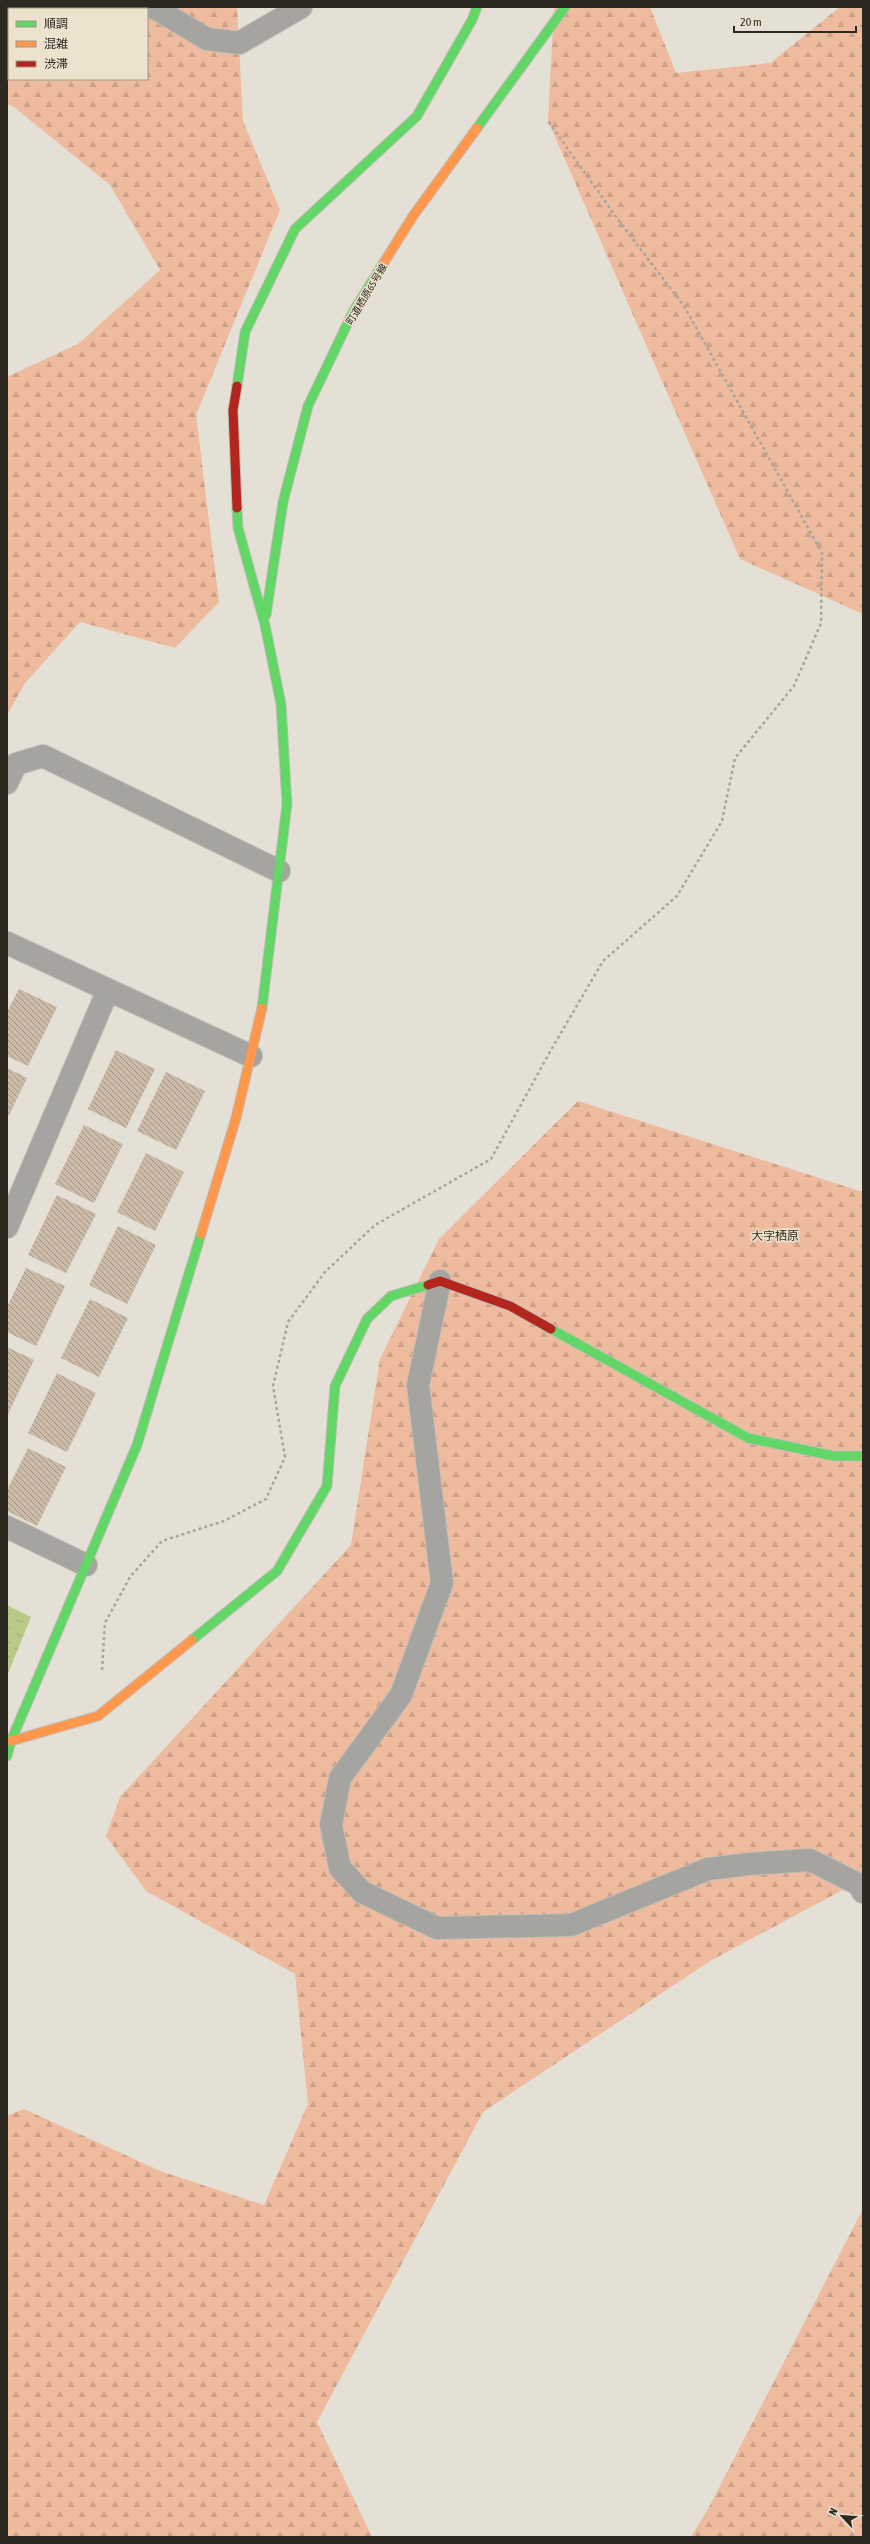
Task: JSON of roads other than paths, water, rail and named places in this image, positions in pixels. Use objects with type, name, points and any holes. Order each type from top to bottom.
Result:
[{"type":"street","points":[[153,7],[207,39],[239,43],[301,7]]},
{"type":"street","points":[[7,1756],[11,1741],[137,1445],[236,1118],[265,996],[287,804],[282,712],[265,625],[238,528],[233,410],[245,332],[295,229],[418,116],[472,20],[477,7]]},
{"type":"street","name":"町道栖原65号線","points":[[265,625],[283,502],[308,406],[353,312],[413,216],[565,7]]},
{"type":"street","points":[[7,783],[16,764],[43,756],[280,871]]},
{"type":"street","points":[[7,943],[251,1056]]},
{"type":"street","points":[[7,1227],[108,990]]},
{"type":"street","points":[[11,1741],[98,1716],[277,1571],[327,1486],[334,1386],[367,1319],[391,1296],[440,1281],[510,1306],[748,1438],[834,1456],[863,1456]]},
{"type":"street","points":[[440,1281],[418,1385],[442,1583],[401,1695],[340,1778],[331,1825],[340,1868],[362,1892],[437,1928],[571,1925],[708,1870],[749,1864],[810,1860],[858,1884],[863,1892]]},
{"type":"street","points":[[7,1527],[86,1565]]},
{"type":"water","points":[[7,1605],[31,1617],[7,1676]]},
{"type":"district","name":"大字栖原","points":[[775,1236]]}]
